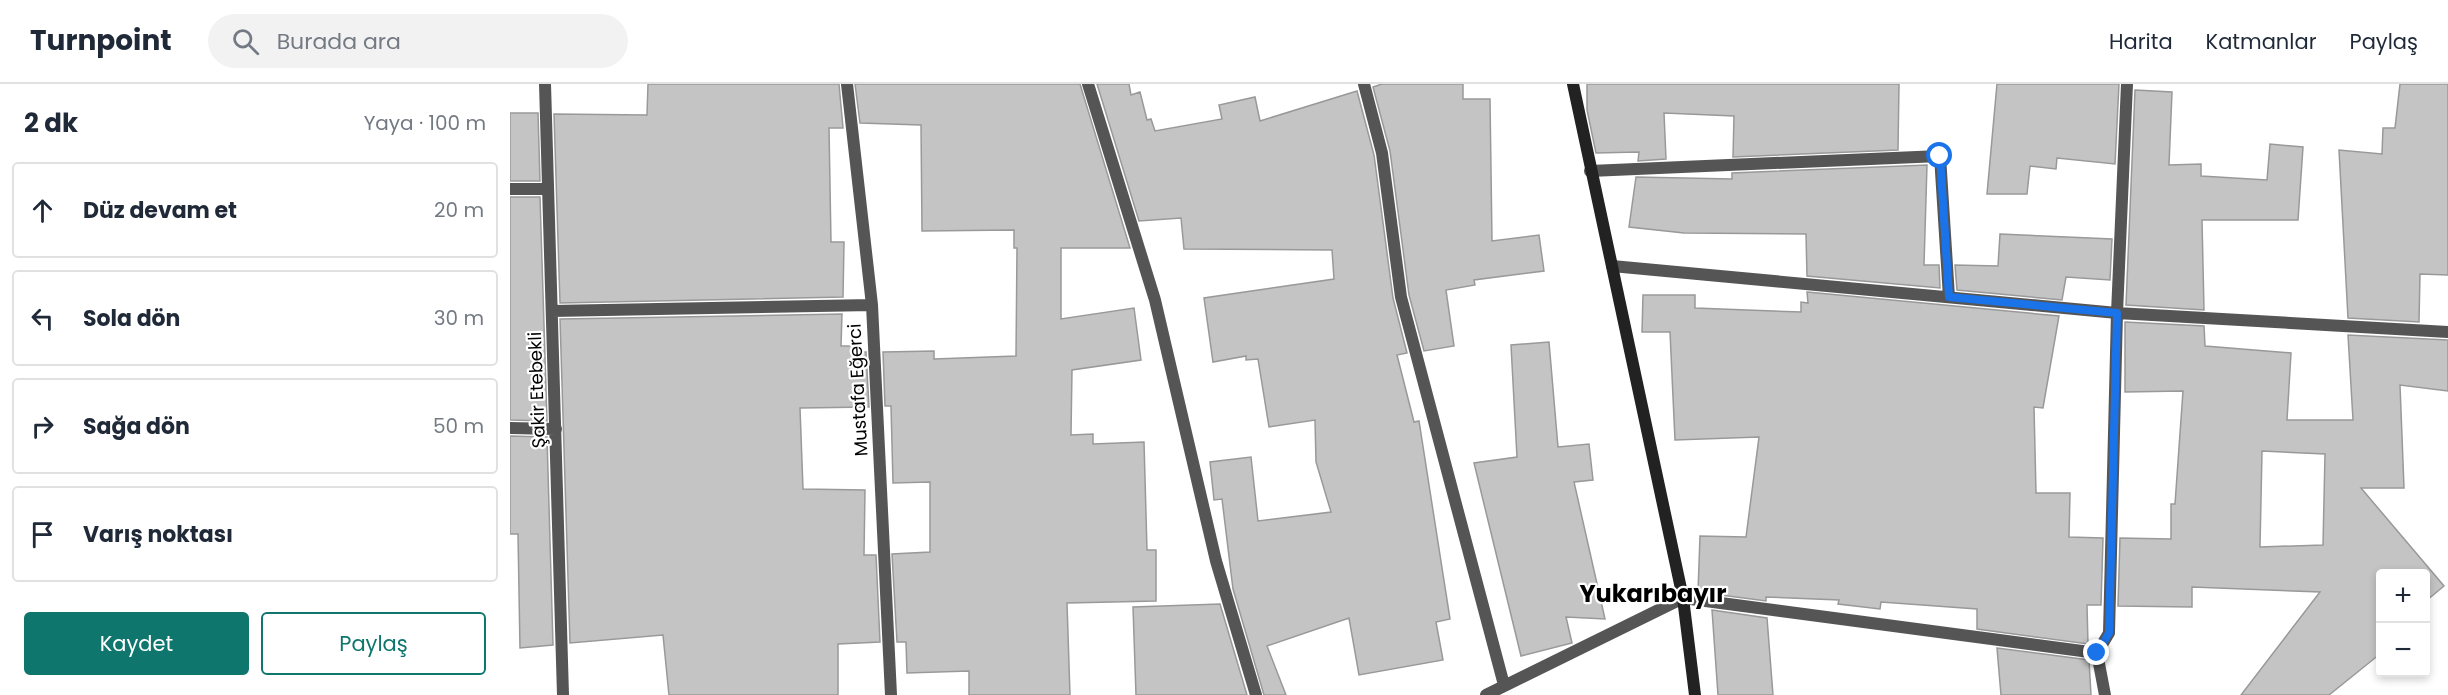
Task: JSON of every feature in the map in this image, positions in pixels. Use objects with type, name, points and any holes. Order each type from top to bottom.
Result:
[{"type":"street","name":"Şakir Etebekli","points":[[545,84],[563,695]]},
{"type":"street","name":"Mustafa Eğerci","points":[[847,84],[872,305],[891,695]]},
{"type":"street","points":[[1088,84],[1155,300],[1216,561],[1256,695]]},
{"type":"street","points":[[1364,84],[1382,153],[1401,297],[1504,685]]},
{"type":"street","points":[[1573,84],[1683,598],[1695,695]]},
{"type":"street","points":[[2105,695],[2097,653],[2109,633],[2117,313],[2127,84]]},
{"type":"street","points":[[1590,171],[1940,156],[1949,297]]},
{"type":"street","points":[[510,189],[548,189]]},
{"type":"street","points":[[1612,266],[2117,313],[2448,332]]},
{"type":"street","points":[[552,311],[872,305]]},
{"type":"street","points":[[510,428],[556,429]]},
{"type":"street","points":[[1486,695],[1683,598],[2097,653]]},
{"type":"building","points":[[648,84],[839,84],[843,128],[829,128],[831,242],[844,242],[843,297],[560,303],[554,114],[647,115]]},
{"type":"building","points":[[855,84],[1080,84],[1130,248],[1061,248],[1061,319],[1134,308],[1141,360],[1072,370],[1071,435],[1093,434],[1093,444],[1144,442],[1147,550],[1156,550],[1156,601],[1067,603],[1070,695],[969,695],[969,671],[907,673],[906,642],[897,642],[892,554],[930,552],[930,482],[893,483],[891,406],[885,406],[883,352],[934,351],[934,359],[1016,356],[1017,248],[1014,248],[1014,230],[922,231],[921,125],[860,123]]},
{"type":"building","points":[[1097,84],[1129,84],[1131,95],[1140,92],[1147,120],[1151,119],[1155,131],[1222,119],[1219,105],[1255,97],[1260,121],[1357,91],[1374,155],[1393,298],[1407,353],[1397,355],[1414,422],[1419,421],[1450,619],[1436,622],[1443,660],[1359,675],[1349,618],[1267,646],[1286,695],[1264,695],[1233,589],[1222,499],[1214,500],[1210,462],[1251,457],[1258,521],[1331,512],[1316,462],[1315,420],[1269,427],[1258,359],[1246,360],[1246,356],[1213,362],[1204,298],[1334,279],[1332,250],[1184,249],[1181,218],[1139,221]]},
{"type":"building","points":[[1382,84],[1463,84],[1463,99],[1490,99],[1492,241],[1539,235],[1544,271],[1474,280],[1475,285],[1446,290],[1454,346],[1424,351],[1409,295],[1390,151],[1373,87]]},
{"type":"building","points":[[1587,84],[1899,84],[1898,150],[1733,157],[1734,116],[1664,113],[1666,159],[1638,161],[1639,152],[1596,153],[1587,110]]},
{"type":"building","points":[[1997,84],[2119,84],[2115,164],[2057,158],[2056,169],[2030,166],[2027,194],[1987,194]]},
{"type":"building","points":[[2400,84],[2448,84],[2448,275],[2420,274],[2419,322],[2348,318],[2339,150],[2382,154],[2383,128],[2395,128]]},
{"type":"building","points":[[2135,90],[2172,92],[2169,165],[2201,164],[2201,176],[2267,180],[2270,144],[2303,147],[2298,220],[2202,220],[2204,310],[2126,305]]},
{"type":"building","points":[[510,113],[538,113],[540,181],[510,181]]},
{"type":"building","points":[[1927,165],[1924,265],[1939,265],[1940,288],[1807,276],[1806,234],[1684,233],[1629,227],[1636,177],[1732,179],[1732,173]]},
{"type":"building","points":[[510,197],[540,197],[547,421],[510,420]]},
{"type":"building","points":[[2000,234],[2112,239],[2110,280],[2066,277],[2062,300],[1957,290],[1955,265],[1998,266]]},
{"type":"building","points":[[1807,292],[2059,316],[2043,408],[2034,407],[2036,493],[2070,493],[2069,537],[2103,538],[2101,605],[2087,605],[2088,644],[1977,629],[1977,609],[1881,602],[1880,609],[1838,604],[1839,600],[1766,597],[1766,601],[1698,592],[1700,536],[1746,537],[1759,437],[1675,440],[1670,332],[1642,332],[1643,295],[1695,295],[1695,308],[1801,312],[1801,302],[1808,303]]},
{"type":"building","points":[[842,314],[841,346],[855,346],[856,352],[866,352],[869,407],[800,408],[803,489],[865,490],[864,555],[876,555],[880,642],[838,644],[838,695],[669,695],[663,635],[570,643],[560,319]]},
{"type":"building","points":[[2125,322],[2204,326],[2205,346],[2291,353],[2287,420],[2353,420],[2348,335],[2448,340],[2448,391],[2400,385],[2404,488],[2361,488],[2430,569],[2376,569],[2376,657],[2329,695],[2241,695],[2320,592],[2192,587],[2192,607],[2118,606],[2120,538],[2171,539],[2171,504],[2175,504],[2183,391],[2125,392]],"holes":[[[2262,451],[2325,454],[2323,545],[2260,547]]]},
{"type":"building","points":[[1549,342],[1558,447],[1589,444],[1593,480],[1574,482],[1605,619],[1566,617],[1572,643],[1521,656],[1474,463],[1517,457],[1511,345]]},
{"type":"building","points":[[510,436],[547,437],[553,645],[520,648],[518,534],[510,534]]},
{"type":"building","points":[[2430,569],[2444,586],[2430,598]]},
{"type":"building","points":[[1220,604],[1247,695],[1136,695],[1133,607]]},
{"type":"building","points":[[1712,610],[1767,618],[1773,695],[1718,695]]},
{"type":"building","points":[[1997,648],[2089,660],[2091,695],[2001,695]]},
{"type":"district","name":"Yukarıbayır","points":[[1653,594]]},
{"type":"route","points":[[1940,156],[1949,297],[2117,313],[2109,633],[2097,653]]}]
